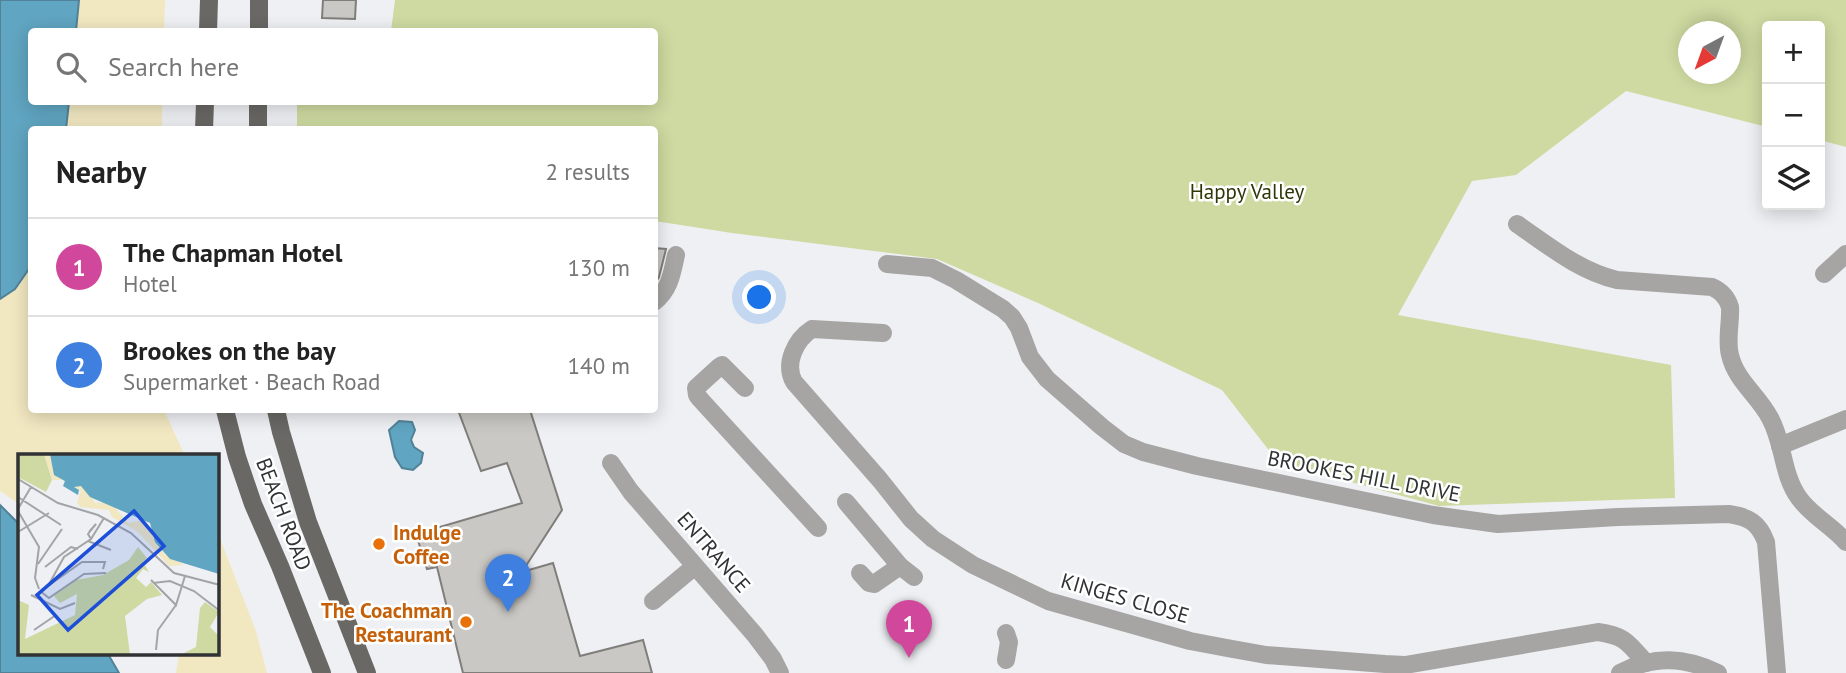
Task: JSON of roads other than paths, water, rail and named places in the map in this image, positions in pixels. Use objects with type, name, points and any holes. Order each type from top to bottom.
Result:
[{"type":"main road","points":[[208,28],[209,1]]},
{"type":"main road","points":[[259,2],[259,28]]},
{"type":"main road","points":[[204,126],[205,105]]},
{"type":"main road","points":[[258,105],[258,126]]},
{"type":"main road","name":"BEACH ROAD","points":[[226,413],[253,504],[322,673]]},
{"type":"main road","name":"BEACH ROAD","points":[[277,413],[308,522],[367,673]]},
{"type":"street","points":[[1517,224],[1560,254],[1602,277],[1712,287],[1720,291],[1730,307],[1728,351],[1737,374],[1770,418],[1790,483],[1800,500],[1846,542]]},
{"type":"street","points":[[1824,274],[1846,254]]},
{"type":"street","points":[[658,298],[668,286],[676,255]]},
{"type":"street","name":"BROOKES HILL DRIVE","points":[[887,264],[932,268],[1003,309],[1012,317],[1030,357],[1047,379],[1124,444],[1143,452],[1197,466],[1433,515],[1498,524],[1618,517],[1729,514],[1742,516],[1762,531],[1766,542],[1777,673]]},
{"type":"street","name":"KINGES CLOSE","points":[[883,333],[812,329],[796,346],[789,368],[793,382],[905,511],[933,539],[973,565],[1048,601],[1190,641],[1266,655],[1405,665],[1598,632],[1625,639],[1646,663]]},
{"type":"street","points":[[745,388],[722,365],[696,388],[696,391],[700,399],[818,528]]},
{"type":"street","points":[[1780,446],[1846,419]]},
{"type":"street","name":"ENTRANCE","points":[[611,463],[631,492],[755,635],[780,673]]},
{"type":"street","points":[[846,502],[907,572],[874,584],[869,583],[860,573]]},
{"type":"street","points":[[653,601],[695,566]]},
{"type":"street","points":[[1006,632],[1009,642],[1006,660]]},
{"type":"street","points":[[1620,673],[1646,663],[1681,660],[1696,663],[1718,673]]},
{"type":"water","points":[[0,0],[79,0],[76,28],[28,28],[28,105],[69,105],[66,126],[28,126],[28,270],[15,289],[0,299]]},
{"type":"water","points":[[399,421],[412,422],[415,430],[411,440],[414,447],[423,453],[421,463],[413,470],[402,468],[395,457],[389,430]]},
{"type":"water","points":[[0,505],[18,523],[18,656],[109,656],[119,673],[0,673]]},
{"type":"place","name":"Indulge Coffee","points":[[379,544]]},
{"type":"place","name":"Brookes on the bay","points":[[508,612]]},
{"type":"place","name":"The Coachman Restaurant","points":[[466,622]]},
{"type":"place","name":"The Chapman Hotel","points":[[909,658]]},
{"type":"park label","name":"Happy Valley","points":[[1247,191]]}]
